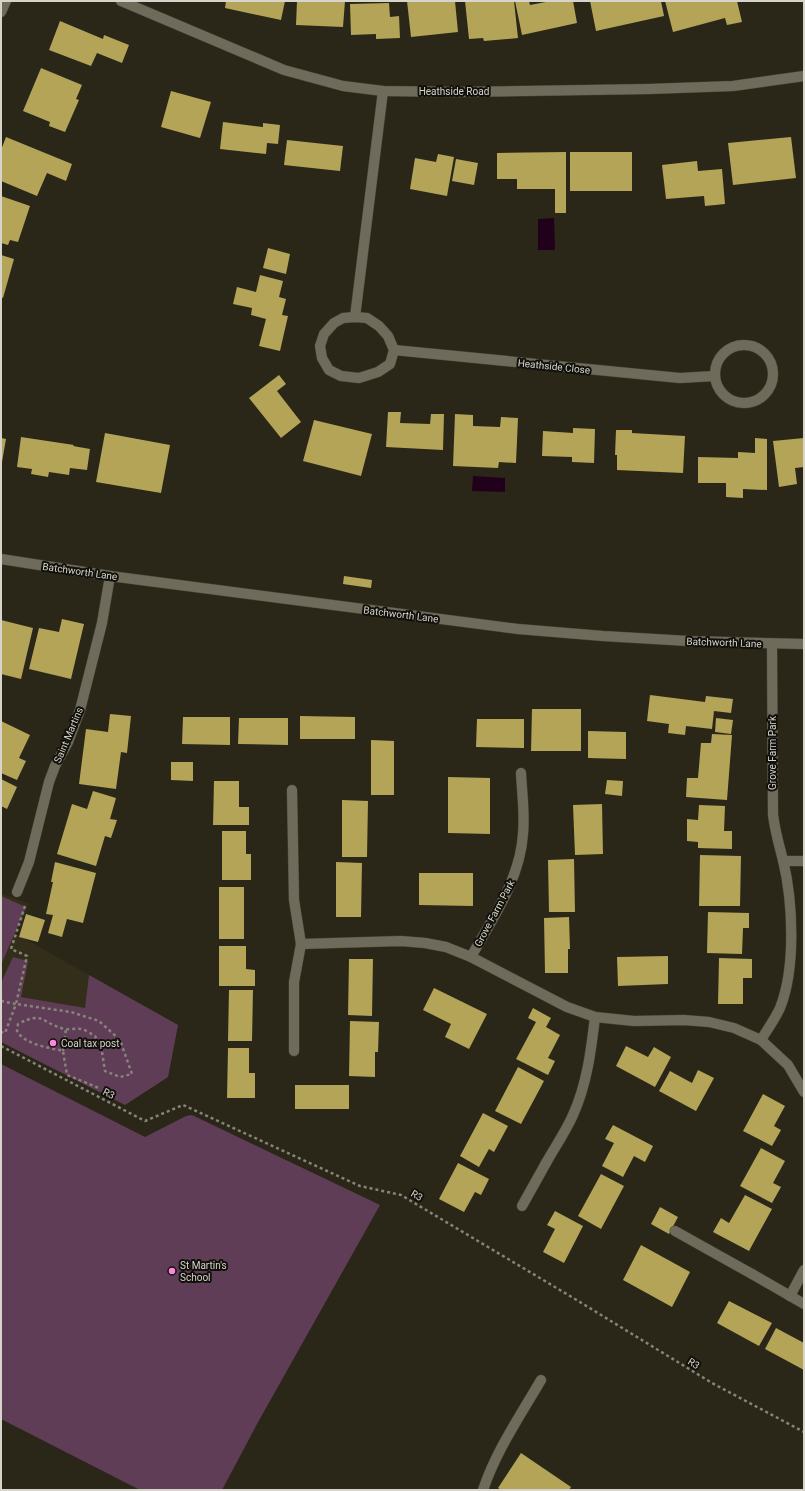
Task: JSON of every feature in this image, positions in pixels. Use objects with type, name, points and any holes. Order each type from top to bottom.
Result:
[{"type":"street","points":[[1,12],[6,1]]},
{"type":"street","name":"Heathside Road","points":[[121,1],[284,70],[343,86],[383,91],[458,92],[649,90],[733,86],[804,76]]},
{"type":"street","points":[[355,316],[383,91]]},
{"type":"street","points":[[355,316],[367,318],[379,326],[388,336],[394,350],[390,364],[378,372],[359,378],[341,376],[329,370],[322,358],[320,346],[324,334],[334,323],[343,318],[355,316]]},
{"type":"street","points":[[743,345],[754,347],[764,353],[771,362],[774,373],[772,384],[766,394],[757,401],[746,404],[735,402],[725,396],[718,387],[715,376],[717,365],[722,355],[732,348],[743,345]]},
{"type":"street","name":"Heathside Close","points":[[394,350],[680,378],[715,376]]},
{"type":"street","name":"Batchworth Lane","points":[[1,559],[110,576],[518,629],[618,637],[772,644],[804,644]]},
{"type":"street","name":"Saint Martins","points":[[18,897],[29,862],[49,782],[55,766],[68,742],[80,710],[102,623],[110,576]]},
{"type":"street","name":"Grove Farm Park","points":[[761,1040],[779,1009],[787,986],[791,961],[789,901],[783,861],[776,837],[773,816],[772,644]]},
{"type":"street","name":"Grove Farm Park","points":[[471,957],[503,900],[515,875],[524,834],[521,773]]},
{"type":"street","points":[[292,790],[294,900],[301,944],[294,982],[294,1051]]},
{"type":"street","points":[[783,861],[804,861]]},
{"type":"street","name":"Grove Farm Park","points":[[301,944],[401,941],[446,947],[471,957],[567,1007],[595,1017],[634,1021],[684,1020],[709,1022],[734,1028],[761,1040],[788,1065],[804,1092]]},
{"type":"street","points":[[522,1206],[573,1115],[588,1071],[595,1017]]},
{"type":"street","points":[[675,1230],[804,1304]]},
{"type":"street","points":[[790,1296],[804,1270]]},
{"type":"street","points":[[483,1490],[487,1476],[541,1380]]},
{"type":"path","points":[[1,1032],[5,1034],[16,1004],[27,956],[11,949],[26,905],[18,897]]},
{"type":"path","points":[[1,1001],[71,1012],[100,1020],[120,1040],[132,1074],[120,1077],[105,1071],[102,1052],[95,1036],[81,1029],[66,1029],[41,1018],[30,1018],[18,1024],[16,1031],[20,1038],[63,1051]]},
{"type":"path","points":[[66,1029],[63,1051],[67,1074],[99,1088]]},
{"type":"path","name":"R3","points":[[1,1046],[144,1121],[183,1105],[360,1186],[401,1195],[575,1299],[712,1384],[804,1432]]},
{"type":"shaded area","points":[[554,218],[555,250],[538,250],[538,219]]},
{"type":"shaded area","points":[[473,476],[505,478],[505,492],[472,491]]},
{"type":"shaded area","points":[[1,893],[29,904],[16,934],[178,1025],[168,1077],[125,1105],[1,1042]]},
{"type":"shaded area","points":[[1,896],[26,907],[1,965]]},
{"type":"shaded area","points":[[13,957],[28,961],[21,997],[85,1008],[89,975],[178,1025],[168,1077],[125,1105],[1,1042],[1,983]]},
{"type":"shaded area","name":"St Martin's School","points":[[1,1064],[145,1137],[186,1116],[192,1115],[380,1205],[257,1424],[222,1490],[140,1490],[1,1419]]},
{"type":"building","points":[[226,1],[285,1],[281,20],[225,8]]},
{"type":"building","points":[[297,1],[345,1],[343,27],[296,25]]},
{"type":"building","points":[[407,1],[455,1],[458,32],[411,37]]},
{"type":"building","points":[[465,1],[514,1],[518,38],[484,41],[483,38],[469,39]]},
{"type":"building","points":[[515,1],[529,1],[530,5],[551,1],[573,1],[577,23],[522,35]]},
{"type":"building","points":[[590,1],[661,1],[664,16],[596,31]]},
{"type":"building","points":[[665,1],[737,1],[742,22],[727,25],[725,18],[673,32]]},
{"type":"building","points":[[389,3],[390,17],[399,16],[400,38],[376,39],[376,34],[351,35],[350,4]]},
{"type":"building","points":[[60,21],[103,39],[104,35],[129,45],[122,63],[97,53],[91,66],[49,50]]},
{"type":"building","points":[[41,68],[82,85],[76,99],[79,100],[65,132],[49,126],[50,122],[23,111]]},
{"type":"building","points":[[171,91],[211,102],[200,138],[161,127]]},
{"type":"building","points":[[223,122],[263,127],[263,123],[280,125],[278,144],[267,143],[266,154],[220,149]]},
{"type":"building","points":[[6,137],[72,164],[66,181],[47,173],[37,196],[1,181],[1,150]]},
{"type":"building","points":[[791,137],[796,178],[733,185],[728,143]]},
{"type":"building","points":[[287,140],[343,146],[340,171],[284,165]]},
{"type":"building","points":[[566,152],[566,213],[555,213],[555,189],[517,189],[517,179],[497,179],[497,153]]},
{"type":"building","points":[[570,152],[632,152],[632,191],[570,191]]},
{"type":"building","points":[[438,154],[454,157],[447,196],[410,189],[415,158],[436,162]]},
{"type":"building","points":[[456,159],[478,163],[474,185],[452,181]]},
{"type":"building","points":[[697,161],[698,171],[722,169],[725,204],[705,206],[704,196],[666,199],[662,165]]},
{"type":"building","points":[[1,196],[30,206],[18,242],[10,240],[8,245],[1,243]]},
{"type":"building","points":[[268,248],[290,254],[286,274],[263,268]]},
{"type":"building","points":[[1,255],[14,259],[3,298],[1,297]]},
{"type":"building","points":[[260,275],[283,281],[279,297],[286,299],[282,315],[288,316],[280,351],[259,346],[266,319],[251,315],[252,308],[233,304],[237,287],[256,292]]},
{"type":"building","points":[[279,375],[286,384],[277,391],[301,422],[281,438],[249,398]]},
{"type":"building","points":[[388,412],[401,412],[400,423],[430,424],[431,414],[444,414],[443,450],[386,447]]},
{"type":"building","points":[[455,414],[473,415],[473,426],[500,427],[501,417],[518,418],[516,463],[499,462],[498,468],[453,466]]},
{"type":"building","points":[[314,420],[372,434],[361,476],[303,461]]},
{"type":"building","points":[[573,428],[595,429],[594,463],[572,462],[572,457],[542,456],[543,431],[573,433]]},
{"type":"building","points":[[616,430],[632,430],[632,433],[685,436],[683,473],[617,470],[617,455],[615,455]]},
{"type":"building","points":[[105,433],[170,445],[161,493],[96,482]]},
{"type":"building","points":[[21,437],[90,449],[87,470],[70,468],[69,475],[49,472],[48,477],[31,474],[32,469],[17,467]]},
{"type":"building","points":[[1,438],[6,439],[2,462],[1,462]]},
{"type":"building","points":[[755,438],[767,439],[767,490],[743,489],[743,498],[726,497],[726,483],[698,483],[698,457],[738,458],[738,452],[755,453]]},
{"type":"building","points":[[804,438],[804,467],[795,468],[797,484],[779,487],[773,441]]},
{"type":"building","points":[[344,576],[372,580],[371,588],[343,584]]},
{"type":"building","points":[[62,619],[84,624],[71,679],[29,669],[39,628],[59,632]]},
{"type":"building","points":[[1,620],[33,628],[21,679],[1,674]]},
{"type":"building","points":[[650,695],[705,702],[706,696],[733,699],[731,713],[714,711],[712,729],[686,726],[685,735],[668,733],[669,724],[647,721]]},
{"type":"building","points":[[532,709],[581,709],[581,751],[531,751]]},
{"type":"building","points":[[110,714],[131,716],[127,753],[121,752],[116,789],[79,784],[86,729],[108,732]]},
{"type":"building","points":[[300,716],[355,717],[355,739],[300,739]]},
{"type":"building","points":[[183,717],[230,717],[230,745],[182,744]]},
{"type":"building","points":[[239,718],[288,718],[288,745],[238,744]]},
{"type":"building","points":[[716,718],[733,720],[731,734],[715,732]]},
{"type":"building","points":[[477,719],[524,719],[524,748],[476,747]]},
{"type":"building","points":[[1,721],[30,735],[19,758],[26,761],[17,780],[1,773]]},
{"type":"building","points":[[588,731],[626,732],[626,759],[588,758]]},
{"type":"building","points":[[712,734],[732,735],[727,800],[686,797],[687,778],[698,778],[701,743],[711,743]]},
{"type":"building","points":[[371,740],[394,741],[394,795],[371,795]]},
{"type":"building","points":[[171,762],[193,762],[193,781],[171,780]]},
{"type":"building","points":[[448,777],[490,778],[490,834],[448,833]]},
{"type":"building","points":[[1,779],[17,787],[7,809],[1,806]]},
{"type":"building","points":[[607,780],[623,781],[622,796],[605,794]]},
{"type":"building","points":[[214,781],[239,781],[239,807],[249,807],[249,825],[213,825]]},
{"type":"building","points":[[93,791],[116,798],[110,819],[117,820],[111,838],[105,836],[96,866],[57,854],[72,804],[87,809]]},
{"type":"building","points":[[342,800],[368,801],[367,857],[342,857]]},
{"type":"building","points":[[602,804],[603,854],[575,855],[573,805]]},
{"type":"building","points":[[699,805],[725,806],[724,831],[732,831],[732,849],[698,848],[698,842],[687,841],[687,819],[698,820]]},
{"type":"building","points":[[222,831],[246,831],[246,854],[251,854],[251,880],[222,880]]},
{"type":"building","points":[[700,855],[741,856],[740,906],[699,906]]},
{"type":"building","points":[[574,859],[575,912],[549,912],[548,860]]},
{"type":"building","points":[[55,862],[96,873],[83,923],[67,919],[62,937],[48,933],[53,915],[46,914],[53,882],[51,882]]},
{"type":"building","points":[[336,862],[362,863],[361,917],[336,917]]},
{"type":"building","points":[[419,873],[473,873],[473,906],[419,905]]},
{"type":"building","points":[[219,887],[244,887],[244,939],[219,939]]},
{"type":"building","points":[[708,912],[749,913],[749,928],[743,928],[742,954],[707,953]]},
{"type":"building","points":[[26,914],[45,920],[38,942],[19,937]]},
{"type":"building","points":[[569,917],[570,949],[568,949],[568,973],[545,973],[544,918]]},
{"type":"building","points":[[219,946],[246,946],[246,969],[255,970],[255,986],[219,986]]},
{"type":"building","points":[[668,956],[668,984],[618,986],[617,957]]},
{"type":"building","points":[[719,958],[752,959],[752,978],[743,978],[743,1004],[718,1004]]},
{"type":"building","points":[[349,959],[373,959],[372,1016],[348,1015]]},
{"type":"building","points":[[434,988],[487,1014],[469,1049],[445,1037],[451,1024],[423,1010]]},
{"type":"building","points":[[229,990],[253,990],[252,1041],[228,1041]]},
{"type":"building","points":[[533,1008],[551,1018],[546,1027],[560,1035],[548,1058],[555,1061],[548,1075],[516,1059],[536,1022],[528,1018]]},
{"type":"building","points":[[350,1021],[379,1022],[378,1052],[375,1052],[375,1077],[349,1076]]},
{"type":"building","points":[[626,1046],[648,1057],[654,1047],[671,1057],[655,1087],[616,1066]]},
{"type":"building","points":[[228,1048],[249,1048],[249,1073],[255,1073],[255,1098],[227,1098]]},
{"type":"building","points":[[518,1067],[544,1081],[521,1124],[495,1111]]},
{"type":"building","points":[[698,1070],[714,1078],[696,1111],[659,1091],[670,1071],[692,1083]]},
{"type":"building","points":[[295,1085],[349,1085],[349,1109],[295,1109]]},
{"type":"building","points":[[763,1094],[785,1106],[774,1126],[781,1130],[772,1146],[743,1131]]},
{"type":"building","points":[[483,1113],[508,1126],[494,1152],[489,1149],[479,1167],[460,1156]]},
{"type":"building","points":[[613,1125],[653,1146],[645,1162],[634,1156],[623,1177],[602,1166],[614,1143],[605,1139]]},
{"type":"building","points":[[761,1148],[785,1161],[773,1183],[781,1187],[772,1203],[740,1186]]},
{"type":"building","points":[[458,1163],[489,1179],[481,1195],[475,1192],[464,1212],[439,1199]]},
{"type":"building","points":[[601,1174],[624,1186],[601,1229],[578,1216]]},
{"type":"building","points":[[745,1195],[772,1209],[749,1251],[713,1232],[721,1218],[729,1223]]},
{"type":"building","points":[[660,1207],[678,1217],[669,1234],[651,1224]]},
{"type":"building","points":[[555,1211],[583,1226],[564,1263],[543,1252],[555,1229],[547,1225]]},
{"type":"building","points":[[641,1245],[690,1272],[672,1307],[623,1280]]},
{"type":"building","points":[[729,1301],[772,1323],[759,1346],[717,1323]]},
{"type":"building","points":[[776,1328],[804,1343],[804,1370],[765,1349]]},
{"type":"building","points":[[521,1453],[571,1487],[569,1490],[501,1490],[498,1488]]},
{"type":"place","name":"Coal tax post","points":[[53,1043]]},
{"type":"place","name":"St Martin's School","points":[[172,1271]]}]
